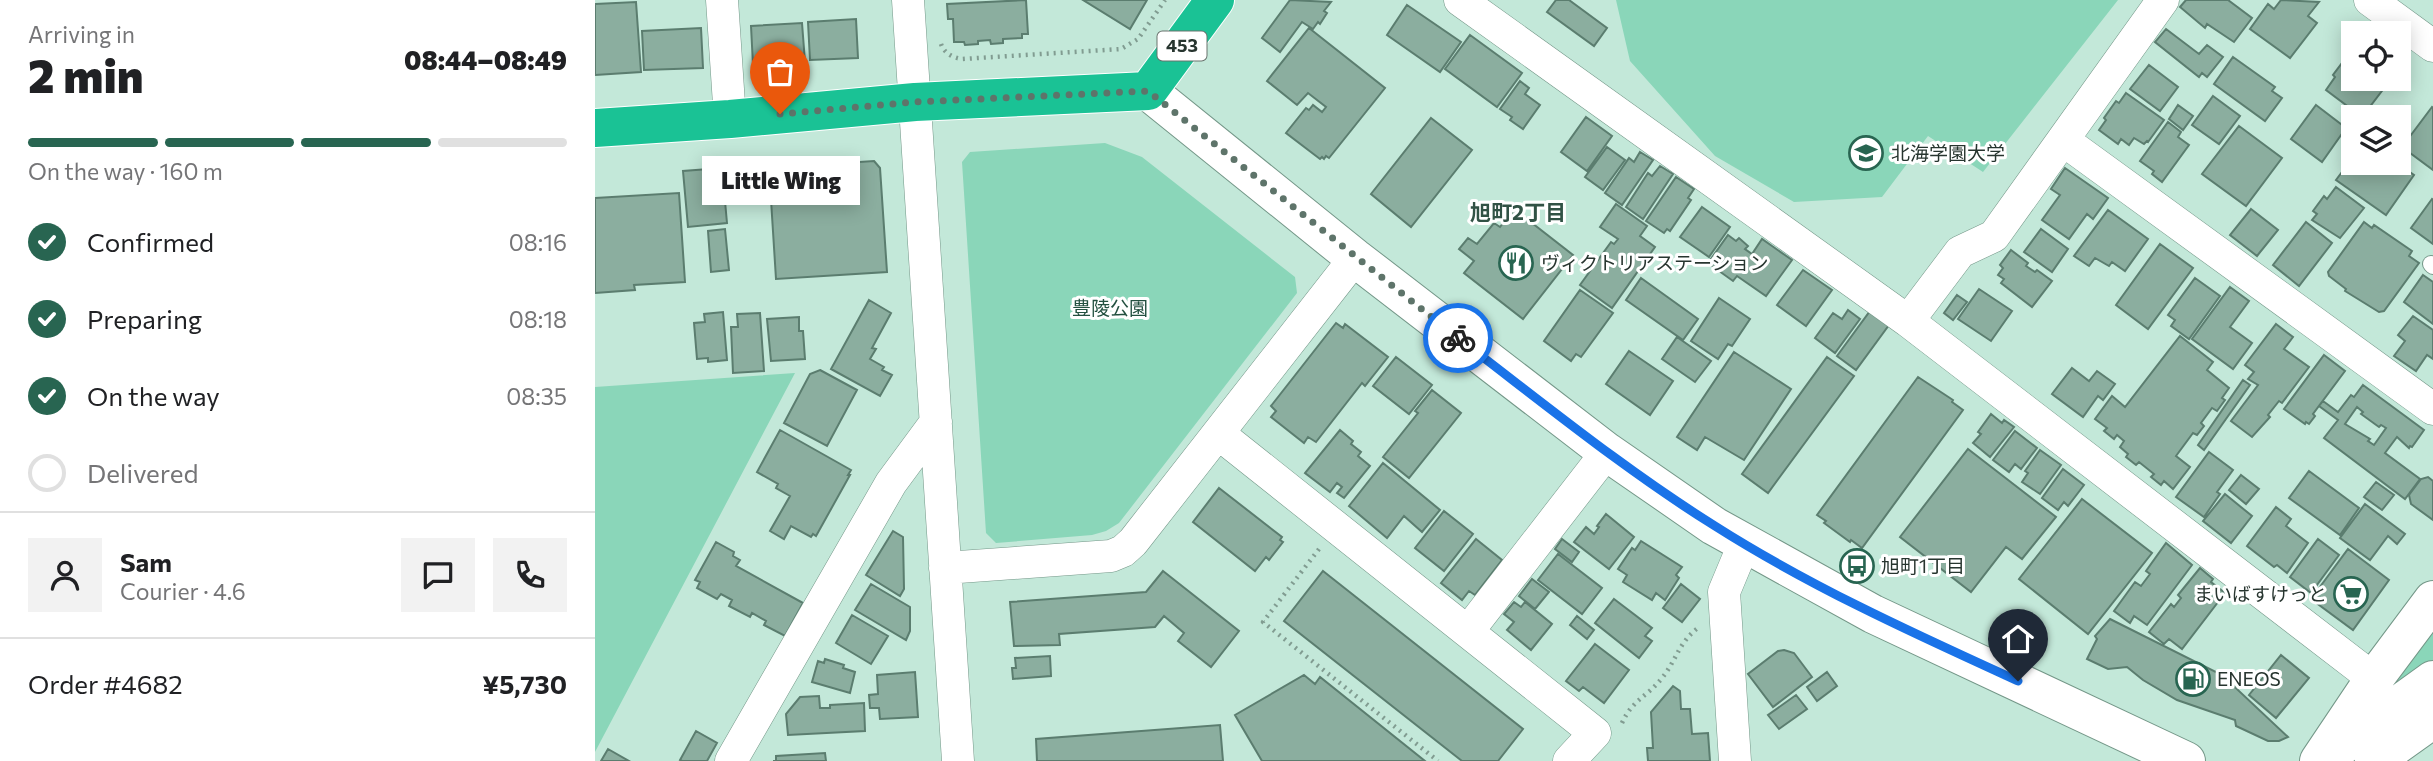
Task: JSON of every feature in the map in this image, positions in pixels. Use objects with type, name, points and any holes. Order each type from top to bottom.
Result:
[{"type":"highway","name":"453","points":[[1148,91],[1215,0]]},
{"type":"highway","points":[[595,128],[915,102],[1148,91]]},
{"type":"street","points":[[722,0],[730,118]]},
{"type":"street","points":[[908,0],[957,761]]},
{"type":"street","points":[[1460,0],[1908,321],[2374,679]]},
{"type":"street","points":[[1908,321],[1960,252],[1994,236],[2163,0]]},
{"type":"street","points":[[2370,0],[2433,46]]},
{"type":"street","points":[[1148,91],[1355,258],[1657,488],[1744,544],[1873,614],[2186,761]]},
{"type":"street","points":[[2063,140],[2433,409]]},
{"type":"street","points":[[945,568],[1111,555],[1123,551],[1219,434],[1355,258]]},
{"type":"street","points":[[731,761],[891,483],[936,422]]},
{"type":"street","points":[[1219,434],[1595,733],[1569,761]]},
{"type":"street","points":[[1469,631],[1607,452]]},
{"type":"street","points":[[1735,761],[1725,585],[1744,544]]},
{"type":"street","points":[[2319,761],[2374,679],[2433,600]]},
{"type":"street","points":[[2325,761],[2342,745],[2433,680]]},
{"type":"street","points":[[2374,761],[2433,719]]},
{"type":"path","points":[[941,33],[942,47],[956,58],[962,59],[1121,49],[1137,39],[1165,0]]},
{"type":"path","points":[[1326,540],[1263,622],[1438,761]]},
{"type":"path","points":[[1620,728],[1628,709],[1653,690],[1664,676],[1684,640],[1702,625],[1726,624]]},
{"type":"green space","name":"北海学園大学","points":[[1616,0],[2118,0],[1983,172],[1928,136],[1882,197],[1794,202],[1715,156],[1630,61]]},
{"type":"green space","name":"豊陵公園","points":[[1105,143],[1142,157],[1295,277],[1297,293],[1119,523],[1092,535],[996,543],[986,533],[962,162],[970,152]]},
{"type":"green space","points":[[795,373],[595,752],[595,387]]},
{"type":"green space","points":[[2433,624],[2433,664],[2380,703]]},
{"type":"building","points":[[1026,0],[1028,34],[1022,34],[1022,38],[1003,39],[1003,43],[991,44],[990,40],[965,45],[964,42],[954,42],[953,19],[948,19],[947,4]]},
{"type":"building","points":[[1083,0],[1147,0],[1130,29]]},
{"type":"building","points":[[1290,0],[1331,2],[1324,11],[1327,13],[1320,24],[1318,22],[1313,29],[1302,22],[1280,52],[1262,38]]},
{"type":"building","points":[[1556,0],[1569,0],[1607,28],[1594,46],[1547,12]]},
{"type":"building","points":[[2186,0],[2228,0],[2252,18],[2234,42],[2207,24],[2205,28],[2180,7]]},
{"type":"building","points":[[2281,0],[2319,2],[2308,16],[2317,23],[2290,58],[2250,29],[2268,4],[2274,9]]},
{"type":"building","points":[[636,2],[641,72],[595,75],[595,4]]},
{"type":"building","points":[[1407,5],[1461,42],[1440,72],[1387,35]]},
{"type":"building","points":[[856,19],[858,58],[810,60],[808,22]]},
{"type":"building","points":[[802,23],[805,62],[753,65],[751,26]]},
{"type":"building","points":[[701,28],[703,68],[644,70],[642,31]]},
{"type":"building","points":[[1309,28],[1385,88],[1329,158],[1326,156],[1324,159],[1320,159],[1286,133],[1306,108],[1309,110],[1313,105],[1322,112],[1326,107],[1308,93],[1297,105],[1267,81]]},
{"type":"building","points":[[2166,29],[2199,54],[2207,45],[2223,57],[2207,77],[2202,73],[2199,77],[2155,42]]},
{"type":"building","points":[[1470,35],[1522,73],[1497,107],[1445,69]]},
{"type":"building","points":[[2233,57],[2275,87],[2272,91],[2282,98],[2265,121],[2214,84]]},
{"type":"building","points":[[2341,64],[2341,91],[2382,91],[2371,105],[2346,105],[2326,90],[2335,77],[2333,75]]},
{"type":"building","points":[[2149,65],[2178,87],[2160,111],[2130,89]]},
{"type":"building","points":[[1520,81],[1529,88],[1525,94],[1540,105],[1523,129],[1500,109]]},
{"type":"building","points":[[2126,93],[2164,120],[2144,144],[2134,138],[2129,145],[2121,139],[2118,144],[2099,130],[2116,101],[2119,103]]},
{"type":"building","points":[[2213,96],[2240,116],[2219,144],[2192,125]]},
{"type":"building","points":[[2178,105],[2193,116],[2183,130],[2169,119]]},
{"type":"building","points":[[2316,105],[2341,124],[2341,135],[2322,162],[2291,139]]},
{"type":"building","points":[[2432,107],[2433,170],[2411,154],[2411,135]]},
{"type":"building","points":[[1586,117],[1612,136],[1587,171],[1561,152]]},
{"type":"building","points":[[1431,118],[1472,150],[1411,227],[1371,194]]},
{"type":"building","points":[[2168,122],[2181,132],[2178,137],[2189,145],[2162,182],[2152,174],[2154,171],[2140,161]]},
{"type":"building","points":[[2239,126],[2282,158],[2246,206],[2202,174]]},
{"type":"building","points":[[1607,147],[1625,160],[1603,190],[1585,177]]},
{"type":"building","points":[[1640,152],[1653,160],[1622,205],[1605,193],[1629,158],[1634,162]]},
{"type":"building","points":[[874,161],[880,168],[887,272],[776,279],[769,168]]},
{"type":"building","points":[[1660,166],[1673,174],[1643,219],[1626,207],[1648,173],[1652,176]]},
{"type":"building","points":[[722,168],[727,223],[688,227],[683,171]]},
{"type":"building","points":[[2065,168],[2108,198],[2093,219],[2087,214],[2069,239],[2042,220],[2060,195],[2051,189]]},
{"type":"building","points":[[2341,173],[2414,175],[2386,215],[2336,180]]},
{"type":"building","points":[[1676,177],[1694,189],[1688,198],[1691,200],[1670,231],[1667,229],[1664,233],[1646,221]]},
{"type":"building","points":[[2336,187],[2364,208],[2340,238],[2312,220],[2317,214],[2313,211],[2324,196],[2327,199]]},
{"type":"building","points":[[679,193],[685,282],[634,285],[635,290],[595,293],[595,198]]},
{"type":"building","points":[[2433,200],[2433,244],[2411,228]]},
{"type":"building","points":[[1616,204],[1647,226],[1640,236],[1655,247],[1612,308],[1580,285],[1611,242],[1614,244],[1618,239],[1600,227]]},
{"type":"building","points":[[1702,207],[1730,227],[1709,257],[1680,237]]},
{"type":"building","points":[[1514,209],[1573,255],[1523,319],[1464,273],[1474,261],[1459,249],[1468,238],[1477,244],[1494,223],[1500,227]]},
{"type":"building","points":[[2251,209],[2278,230],[2257,256],[2230,235]]},
{"type":"building","points":[[2108,210],[2148,239],[2125,271],[2112,262],[2109,266],[2095,258],[2089,266],[2074,256]]},
{"type":"building","points":[[2306,222],[2332,243],[2299,286],[2273,265]]},
{"type":"building","points":[[2364,222],[2372,228],[2374,225],[2412,251],[2409,256],[2419,263],[2384,311],[2379,312],[2345,291],[2328,272]]},
{"type":"building","points":[[725,229],[729,270],[711,272],[708,231]]},
{"type":"building","points":[[2041,229],[2068,249],[2052,272],[2024,252]]},
{"type":"building","points":[[1728,235],[1736,241],[1739,238],[1748,246],[1745,249],[1752,254],[1762,239],[1792,260],[1766,296],[1737,276],[1733,281],[1708,263]]},
{"type":"building","points":[[2160,244],[2193,268],[2148,329],[2116,305]]},
{"type":"building","points":[[2011,250],[2028,263],[2026,266],[2052,281],[2032,307],[2001,283],[2004,279],[1998,275],[2003,268],[2000,265]]},
{"type":"building","points":[[1803,270],[1832,290],[1806,326],[1777,305]]},
{"type":"building","points":[[2423,275],[2433,282],[2433,324],[2404,302]]},
{"type":"building","points":[[1641,278],[1698,319],[1683,340],[1626,300]]},
{"type":"building","points":[[2195,278],[2220,296],[2189,339],[2171,326],[2175,320],[2168,315]]},
{"type":"building","points":[[2230,287],[2249,301],[2230,327],[2252,343],[2233,369],[2192,339]]},
{"type":"building","points":[[1979,289],[2012,311],[1991,341],[1958,319]]},
{"type":"building","points":[[1580,290],[1613,313],[1581,357],[1576,354],[1571,361],[1544,341]]},
{"type":"building","points":[[1957,295],[1967,302],[1953,320],[1944,313]]},
{"type":"building","points":[[1719,298],[1750,319],[1732,346],[1728,344],[1718,359],[1691,341]]},
{"type":"building","points":[[869,300],[891,313],[872,348],[876,349],[870,359],[892,375],[880,396],[831,369]]},
{"type":"building","points":[[1848,310],[1860,319],[1835,353],[1815,338],[1833,313],[1842,319]]},
{"type":"building","points":[[1870,311],[1889,325],[1856,370],[1837,356]]},
{"type":"building","points":[[723,312],[727,360],[708,362],[708,358],[697,359],[694,323],[705,322],[704,314]]},
{"type":"building","points":[[760,313],[764,371],[733,373],[731,327],[738,327],[737,314]]},
{"type":"building","points":[[2413,316],[2433,330],[2433,359],[2427,355],[2416,371],[2394,356],[2405,341],[2398,335]]},
{"type":"building","points":[[799,317],[805,359],[771,361],[767,319]]},
{"type":"building","points":[[1336,323],[1343,328],[1345,324],[1388,357],[1365,386],[1362,383],[1316,442],[1308,437],[1304,443],[1271,417],[1276,411],[1271,406]]},
{"type":"building","points":[[2276,324],[2293,337],[2284,349],[2309,367],[2252,437],[2231,421],[2258,385],[2248,379],[2254,372],[2245,365]]},
{"type":"building","points":[[2180,336],[2213,362],[2207,370],[2229,388],[2217,411],[2212,408],[2201,423],[2204,426],[2197,435],[2193,433],[2176,456],[2190,467],[2173,489],[2164,481],[2161,485],[2151,477],[2154,474],[2139,462],[2136,465],[2126,457],[2128,454],[2120,447],[2124,441],[2117,435],[2114,439],[2104,431],[2107,428],[2095,419],[2112,396],[2125,407]]},
{"type":"building","points":[[1677,337],[1711,361],[1695,382],[1662,359]]},
{"type":"building","points":[[1629,351],[1673,381],[1650,415],[1606,384]]},
{"type":"building","points":[[1734,352],[1791,389],[1744,460],[1705,437],[1697,450],[1677,437]]},
{"type":"building","points":[[2324,355],[2345,371],[2313,414],[2315,416],[2309,424],[2305,424],[2284,409]]},
{"type":"building","points":[[1396,357],[1432,385],[1409,414],[1373,386]]},
{"type":"building","points":[[1827,357],[1854,376],[1768,493],[1742,474]]},
{"type":"building","points":[[2072,368],[2089,381],[2097,371],[2115,384],[2103,400],[2098,396],[2083,417],[2052,394]]},
{"type":"building","points":[[820,370],[857,390],[827,446],[784,423],[810,374]]},
{"type":"building","points":[[1918,377],[1953,400],[1952,402],[1963,410],[1862,548],[1824,523],[1826,521],[1817,515]]},
{"type":"building","points":[[2243,380],[2250,385],[2204,450],[2198,445]]},
{"type":"building","points":[[2363,385],[2424,430],[2412,447],[2409,448],[2397,437],[2385,453],[2420,479],[2405,499],[2324,438],[2338,420],[2319,406],[2323,401],[2338,412],[2351,395],[2354,397]],"holes":[[[2357,407],[2363,412],[2361,414],[2379,427],[2381,425],[2386,428],[2374,445],[2368,441],[2370,439],[2345,424]]]},
{"type":"building","points":[[1432,390],[1461,413],[1409,478],[1383,457],[1418,413],[1415,411]]},
{"type":"building","points":[[1991,414],[2002,423],[2004,420],[2014,427],[1990,457],[1973,443]]},
{"type":"building","points":[[780,430],[851,470],[816,536],[813,534],[811,537],[791,526],[784,539],[770,531],[790,496],[776,488],[778,484],[757,472]]},
{"type":"building","points":[[1340,430],[1353,441],[1351,444],[1361,452],[1358,456],[1370,466],[1344,498],[1337,493],[1342,487],[1337,483],[1330,492],[1305,473]]},
{"type":"building","points":[[2015,431],[2037,448],[2021,469],[2015,464],[2009,472],[1993,460]]},
{"type":"building","points":[[1968,449],[2056,517],[2022,559],[2006,547],[1971,592],[1900,537]]},
{"type":"building","points":[[2040,450],[2061,465],[2040,494],[2022,482],[2028,473],[2025,471]]},
{"type":"building","points":[[2209,452],[2233,470],[2204,517],[2176,497]]},
{"type":"building","points":[[1383,463],[1440,510],[1422,532],[1404,516],[1387,538],[1349,506]]},
{"type":"building","points":[[2063,469],[2084,485],[2068,506],[2064,502],[2058,510],[2042,498]]},
{"type":"building","points":[[2309,471],[2359,508],[2340,535],[2289,498]]},
{"type":"building","points":[[2241,475],[2259,489],[2246,504],[2229,490]]},
{"type":"building","points":[[2428,477],[2433,481],[2433,520],[2411,504],[2409,495],[2421,479]]},
{"type":"building","points":[[2376,482],[2394,495],[2382,510],[2364,497]]},
{"type":"building","points":[[1219,488],[1282,537],[1280,540],[1283,542],[1269,560],[1266,557],[1255,571],[1193,522]]},
{"type":"building","points":[[2225,494],[2252,516],[2231,543],[2203,521]]},
{"type":"building","points":[[2082,499],[2152,553],[2088,634],[2019,579]]},
{"type":"building","points":[[2365,504],[2405,534],[2397,544],[2388,536],[2370,560],[2340,538]]},
{"type":"building","points":[[2276,507],[2291,519],[2286,526],[2308,543],[2287,573],[2277,565],[2274,567],[2247,546]]},
{"type":"building","points":[[1444,511],[1473,534],[1444,571],[1415,548]]},
{"type":"building","points":[[1606,514],[1634,537],[1609,569],[1574,542],[1586,527],[1594,534]]},
{"type":"building","points":[[893,531],[903,537],[904,589],[900,596],[866,575]]},
{"type":"building","points":[[1476,539],[1502,560],[1475,595],[1469,591],[1462,600],[1441,583]]},
{"type":"building","points":[[1562,539],[1579,552],[1572,562],[1555,549]]},
{"type":"building","points":[[2318,539],[2339,555],[2311,593],[2290,577]]},
{"type":"building","points":[[1641,541],[1682,567],[1676,575],[1679,578],[1665,600],[1656,593],[1652,600],[1623,582],[1627,575],[1618,569],[1632,548],[1635,550]]},
{"type":"building","points":[[716,542],[734,552],[733,556],[740,560],[736,566],[803,603],[785,636],[764,625],[766,621],[752,613],[750,617],[729,606],[732,600],[721,594],[717,599],[697,588],[700,582],[695,580]]},
{"type":"building","points":[[2166,543],[2192,565],[2147,625],[2134,616],[2130,623],[2114,611],[2135,582],[2141,586],[2150,574],[2146,571]]},
{"type":"building","points":[[2348,549],[2389,580],[2353,630],[2311,599]]},
{"type":"building","points":[[1558,554],[1602,588],[1582,614],[1538,580]]},
{"type":"building","points":[[2200,568],[2213,579],[2211,582],[2225,593],[2182,649],[2169,639],[2164,644],[2149,632],[2171,604],[2174,607],[2181,598],[2178,595]]},
{"type":"building","points":[[1163,571],[1239,631],[1211,667],[1178,641],[1184,633],[1164,616],[1155,627],[1059,634],[1060,645],[1014,646],[1010,602],[1146,592]]},
{"type":"building","points":[[1323,571],[1523,729],[1498,761],[1462,761],[1284,621]]},
{"type":"building","points":[[1532,579],[1549,592],[1535,609],[1519,596]]},
{"type":"building","points":[[871,584],[910,607],[910,631],[906,640],[855,610]]},
{"type":"building","points":[[1681,584],[1700,599],[1682,622],[1663,608]]},
{"type":"building","points":[[1614,599],[1652,628],[1645,636],[1652,641],[1639,658],[1595,623]]},
{"type":"building","points":[[1514,602],[1521,607],[1525,602],[1552,624],[1531,650],[1507,630],[1514,622],[1504,614]]},
{"type":"building","points":[[852,615],[888,636],[871,664],[836,643]]},
{"type":"building","points":[[1577,616],[1594,630],[1587,639],[1570,625]]},
{"type":"building","points":[[2110,619],[2222,675],[2288,737],[2279,741],[2268,741],[2236,726],[2235,720],[2177,700],[2127,667],[2108,669],[2087,659],[2097,639],[2095,636]]},
{"type":"building","points":[[1595,644],[1629,670],[1604,703],[1583,687],[1579,691],[1566,681]]},
{"type":"building","points":[[1778,651],[1794,653],[1812,677],[1773,707],[1748,674]]},
{"type":"building","points":[[2281,655],[2309,678],[2276,718],[2249,695]]},
{"type":"building","points":[[1050,656],[1051,676],[1013,679],[1015,658]]},
{"type":"building","points":[[825,659],[855,672],[850,693],[812,682],[818,661],[824,663]]},
{"type":"building","points":[[915,672],[918,717],[880,719],[879,708],[870,708],[869,695],[878,694],[877,675]]},
{"type":"building","points":[[1827,672],[1837,686],[1817,701],[1807,687]]},
{"type":"building","points":[[1304,675],[1315,684],[1320,677],[1425,761],[1262,761],[1235,715]]},
{"type":"building","points":[[1673,686],[1680,691],[1681,709],[1690,709],[1692,734],[1708,733],[1710,761],[1648,761],[1647,748],[1653,748],[1651,712]]},
{"type":"building","points":[[1796,695],[1807,709],[1779,729],[1768,715]]},
{"type":"building","points":[[819,696],[820,708],[864,703],[865,731],[788,735],[786,714],[800,697]]},
{"type":"building","points":[[1220,725],[1223,761],[1037,761],[1036,739]]},
{"type":"building","points":[[696,731],[717,743],[707,761],[680,760]]},
{"type":"building","points":[[608,749],[629,761],[601,761]]},
{"type":"building","points":[[825,753],[826,761],[776,761],[776,756]]},
{"type":"way so far","points":[[780,114],[915,102],[1148,91],[1458,338]]},
{"type":"place","name":"Little Wing","points":[[780,114]]},
{"type":"place","name":"北海学園大学","points":[[1866,153]]},
{"type":"place","name":"ヴィクトリアステーション","points":[[1516,263]]},
{"type":"place","name":"旭町1丁目","points":[[1857,566]]},
{"type":"place","name":"まいばすけっと","points":[[2351,594]]},
{"type":"place","name":"ENEOS","points":[[2193,679]]},
{"type":"district","name":"旭町2丁目","points":[[1518,213]]},
{"type":"route","points":[[1458,338],[1607,452],[1714,526],[1873,614],[2018,681]]}]
